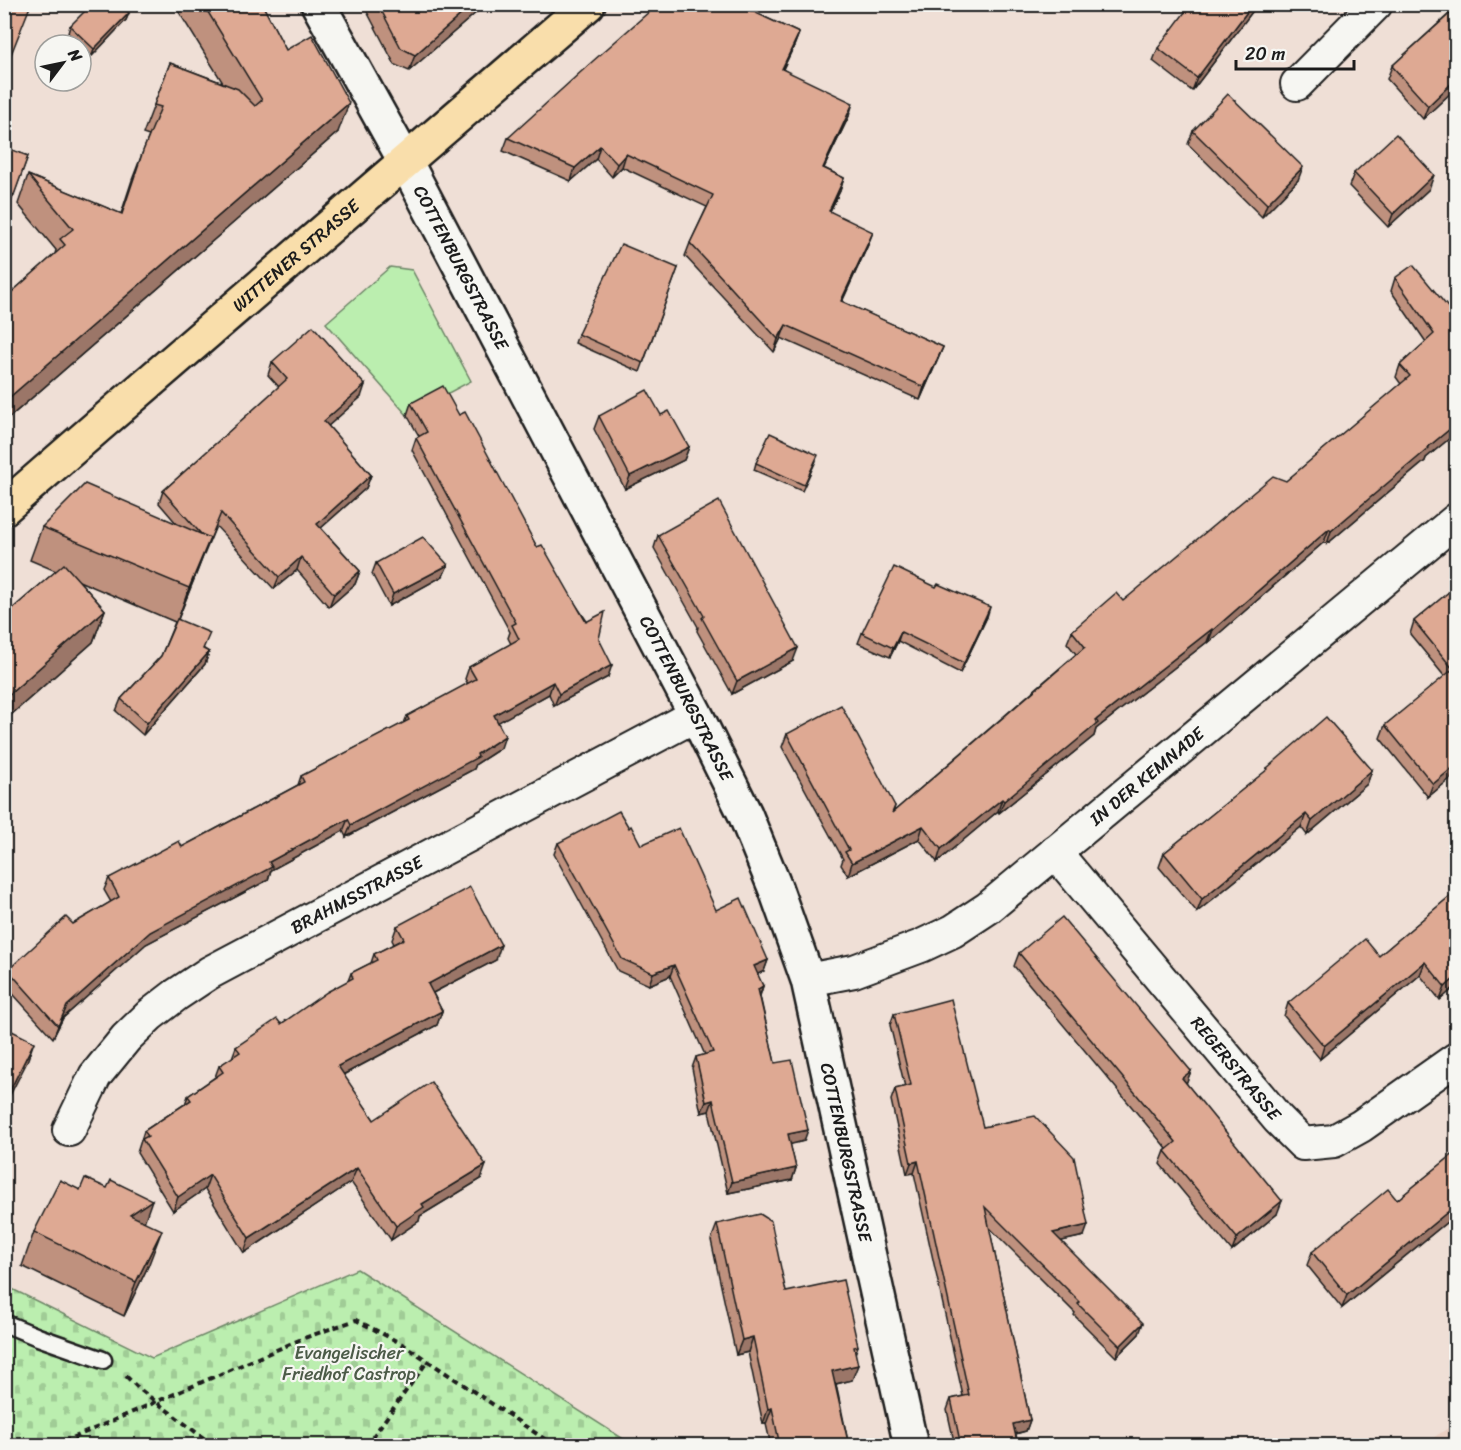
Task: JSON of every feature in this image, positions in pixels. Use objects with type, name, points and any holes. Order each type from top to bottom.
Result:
[{"type":"main road","name":"WITTENER STRASSE","points":[[4,508],[588,4]]},
{"type":"street","name":"COTTENBURGSTRASSE","points":[[318,4],[405,161],[696,715],[745,814],[776,890],[808,980],[911,1446]]},
{"type":"street","points":[[1297,84],[1376,4]]},
{"type":"street","name":"IN DER KEMNADE","points":[[808,980],[854,971],[921,946],[952,931],[988,908],[1456,520]]},
{"type":"street","name":"BRAHMSSTRASSE","points":[[69,1130],[95,1076],[126,1038],[176,994],[209,973],[696,715]]},
{"type":"street","name":"REGERSTRASSE","points":[[1055,852],[1278,1119],[1303,1144],[1334,1141],[1361,1126],[1456,1059]]},
{"type":"lane","points":[[4,1323],[103,1360]]},
{"type":"path","points":[[54,1446],[304,1338],[356,1320],[404,1345],[555,1446]]},
{"type":"path","points":[[103,1360],[120,1370],[138,1388],[214,1446]]},
{"type":"path","points":[[366,1446],[428,1362]]},
{"type":"shaded area","points":[[1456,1423],[1456,1445],[1422,1445]]},
{"type":"green space","points":[[390,267],[412,270],[471,381],[407,415],[326,323]]},
{"type":"green space","name":"Evangelischer Friedhof Castrop","points":[[357,1269],[633,1445],[5,1445],[4,1285],[152,1358]]},
{"type":"building","points":[[4,4],[31,4],[4,72]]},
{"type":"building","points":[[92,4],[120,4],[129,13],[94,49],[93,33],[77,33],[70,26]]},
{"type":"building","points":[[203,4],[262,4],[286,50],[312,35],[349,103],[4,402],[4,299],[65,245],[60,239],[73,229],[28,175],[122,214],[143,151],[161,107],[154,105],[170,63],[238,89],[255,106],[262,100]]},
{"type":"building","points":[[378,4],[473,4],[415,55],[401,48]]},
{"type":"building","points":[[658,4],[742,4],[745,8],[799,33],[782,69],[853,103],[823,168],[844,178],[829,211],[873,232],[841,301],[943,347],[924,387],[786,325],[778,339],[690,243],[713,195],[626,154],[617,164],[600,146],[575,168],[508,138]]},
{"type":"building","points":[[1191,4],[1253,4],[1197,78],[1158,48]]},
{"type":"building","points":[[1456,4],[1456,79],[1428,106],[1392,66],[1455,9],[1452,6]]},
{"type":"building","points":[[1228,94],[1303,167],[1267,204],[1193,131]]},
{"type":"building","points":[[1396,134],[1434,175],[1393,214],[1354,173]]},
{"type":"building","points":[[4,147],[28,156],[14,195],[4,191]]},
{"type":"building","points":[[621,244],[678,268],[643,363],[578,334]]},
{"type":"building","points":[[1413,265],[1456,317],[1456,424],[1331,531],[1329,529],[1213,630],[1096,720],[1098,723],[1004,801],[1002,799],[941,849],[923,826],[852,863],[845,852],[849,850],[787,734],[841,705],[895,806],[892,813],[1085,647],[1072,631],[1116,593],[1123,601],[1273,476],[1286,481],[1410,376],[1400,365],[1434,334],[1395,278]]},
{"type":"building","points":[[313,326],[365,385],[324,421],[371,475],[317,524],[360,571],[334,594],[301,557],[279,577],[221,513],[209,542],[210,538],[202,535],[163,491],[287,379],[272,362]]},
{"type":"building","points":[[443,386],[459,415],[465,412],[537,547],[542,545],[586,622],[605,612],[599,639],[612,665],[559,694],[553,682],[494,715],[505,736],[477,754],[478,757],[351,825],[348,819],[269,862],[272,867],[150,932],[67,1006],[58,1026],[8,970],[66,917],[73,924],[119,897],[109,878],[179,841],[182,847],[304,782],[301,776],[409,720],[407,716],[476,679],[469,667],[519,639],[512,625],[516,623],[416,438],[427,432],[411,403]]},
{"type":"building","points":[[647,390],[661,415],[669,411],[689,447],[630,476],[599,416]]},
{"type":"building","points":[[770,433],[818,455],[804,485],[756,463]]},
{"type":"building","points":[[85,484],[210,538],[189,588],[42,527]]},
{"type":"building","points":[[719,501],[798,648],[737,681],[702,618],[704,616],[658,535]]},
{"type":"building","points":[[423,537],[448,565],[393,594],[376,563]]},
{"type":"building","points":[[64,564],[105,610],[4,699],[4,616]]},
{"type":"building","points":[[894,567],[936,587],[938,584],[990,607],[964,663],[901,632],[893,648],[862,633]]},
{"type":"building","points":[[1456,586],[1456,765],[1433,784],[1385,725],[1453,669],[1414,621]]},
{"type":"building","points":[[177,619],[210,633],[203,649],[209,652],[147,723],[121,699],[161,656]]},
{"type":"building","points":[[1326,717],[1372,770],[1312,821],[1306,814],[1202,899],[1164,853],[1268,769]]},
{"type":"building","points":[[619,811],[629,828],[631,826],[641,845],[679,828],[716,910],[741,898],[768,960],[754,966],[763,986],[758,989],[775,1063],[792,1060],[808,1130],[788,1134],[796,1168],[732,1182],[713,1100],[706,1102],[696,1057],[713,1052],[674,965],[653,973],[622,959],[558,843]]},
{"type":"building","points":[[470,887],[501,945],[428,984],[442,1011],[338,1066],[374,1120],[431,1082],[486,1165],[422,1204],[424,1207],[396,1226],[357,1168],[249,1238],[210,1175],[178,1197],[142,1139],[148,1136],[144,1131],[191,1100],[188,1096],[223,1072],[219,1066],[240,1052],[236,1047],[277,1019],[281,1024],[327,992],[353,978],[351,973],[377,960],[374,954],[404,939],[397,926]]},
{"type":"building","points":[[1456,891],[1456,977],[1445,987],[1425,962],[1324,1046],[1288,1003],[1365,939],[1379,956]]},
{"type":"building","points":[[1062,917],[1191,1071],[1182,1078],[1282,1201],[1237,1238],[1165,1151],[1176,1142],[1019,953]]},
{"type":"building","points":[[951,999],[983,1127],[1035,1116],[1074,1157],[1088,1225],[1053,1233],[1143,1323],[1120,1346],[1078,1304],[1080,1302],[985,1207],[1030,1420],[1013,1424],[1018,1446],[961,1446],[951,1399],[969,1395],[918,1161],[911,1163],[895,1089],[911,1085],[894,1014]]},
{"type":"building","points":[[4,1027],[34,1042],[4,1102]]},
{"type":"building","points":[[1456,1152],[1456,1205],[1347,1295],[1312,1252],[1388,1189],[1397,1200]]},
{"type":"building","points":[[85,1178],[107,1188],[111,1180],[152,1200],[130,1215],[162,1230],[136,1282],[34,1232],[60,1180],[80,1190]]},
{"type":"building","points":[[760,1214],[771,1221],[786,1292],[843,1280],[858,1346],[854,1347],[858,1365],[832,1371],[849,1446],[780,1446],[772,1408],[768,1409],[753,1337],[742,1340],[717,1224]]}]
